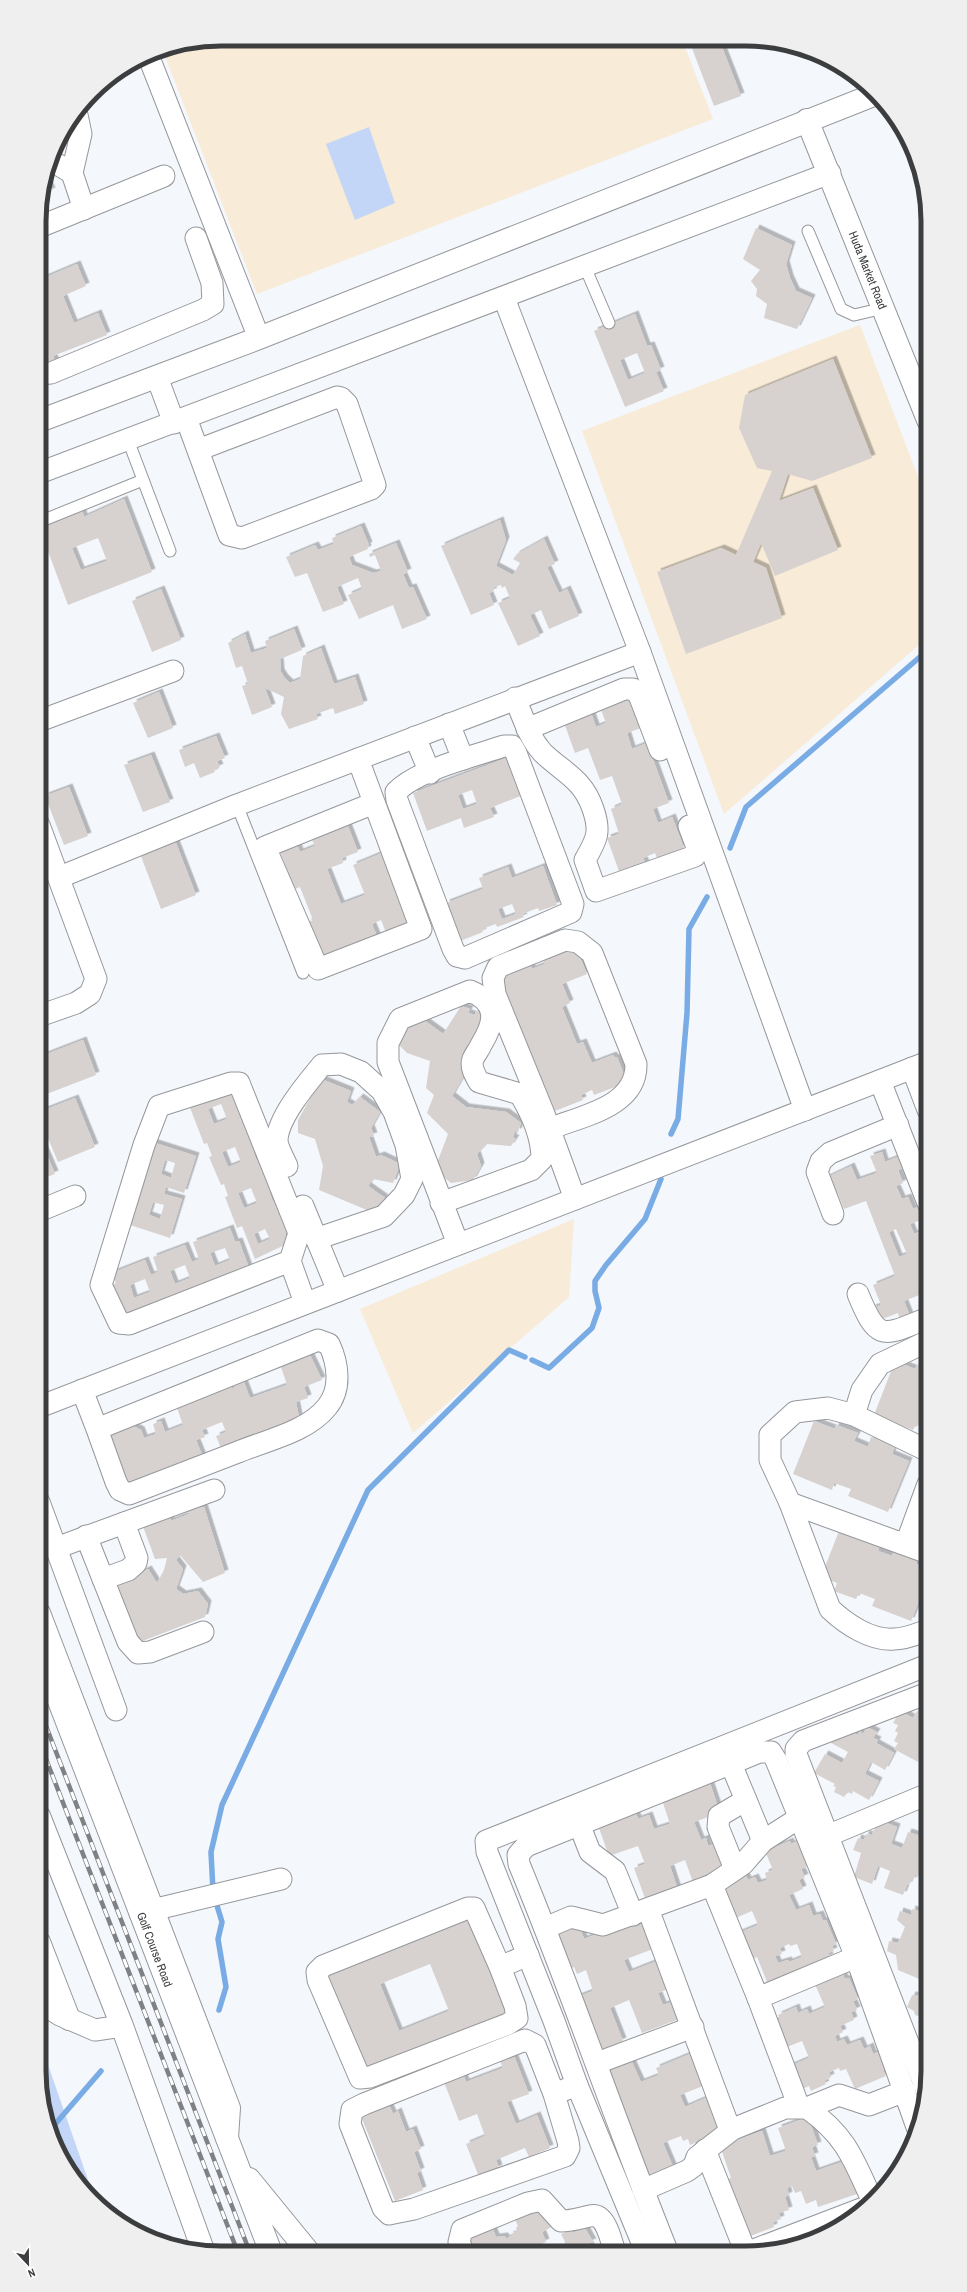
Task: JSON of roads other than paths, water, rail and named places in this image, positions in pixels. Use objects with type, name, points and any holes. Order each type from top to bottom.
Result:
[{"type":"street","points":[[150,61],[259,338]]},
{"type":"street","points":[[46,418],[259,338],[869,96]]},
{"type":"street","points":[[79,119],[81,134],[72,173],[84,209]]},
{"type":"street","name":"Huda Market Road","points":[[807,120],[830,173],[921,402]]},
{"type":"street","points":[[56,163],[72,173]]},
{"type":"street","points":[[46,471],[830,173]]},
{"type":"street","points":[[46,224],[164,176]]},
{"type":"street","points":[[46,373],[51,373],[203,310],[213,304],[212,283],[196,238]]},
{"type":"street","points":[[504,298],[640,652],[805,1110]]},
{"type":"street","points":[[157,376],[180,420],[198,450],[229,535],[242,538],[371,489],[375,485],[347,404],[337,397],[198,450]]},
{"type":"street","points":[[60,877],[237,805],[515,698],[640,652]]},
{"type":"street","points":[[46,718],[173,671]]},
{"type":"street","points":[[515,698],[527,729],[542,752],[577,781],[586,790],[590,799],[599,825],[595,843],[585,860],[596,891],[695,856],[698,850],[639,694],[633,689],[624,688],[527,729]]},
{"type":"street","points":[[449,724],[463,759]]},
{"type":"street","points":[[415,737],[430,772]]},
{"type":"street","points":[[512,746],[573,904],[572,912],[555,921],[465,958],[457,956],[453,949],[397,800],[396,792],[403,785],[463,759],[512,746]]},
{"type":"street","points":[[358,759],[421,929],[318,969],[265,847],[374,803]]},
{"type":"street","points":[[46,842],[60,877],[96,979],[90,994],[76,1003],[46,1014]]},
{"type":"street","points":[[549,1129],[617,1102],[630,1089],[636,1075],[636,1064],[592,953],[578,942],[565,940],[498,967],[493,978],[495,994],[549,1129],[575,1199]]},
{"type":"street","points":[[441,1203],[531,1170],[542,1159],[542,1148],[531,1112],[520,1094],[479,1082],[473,1073],[473,1059],[482,1044],[492,1021],[492,1008],[482,996],[470,991],[400,1019],[388,1042],[388,1062],[441,1203],[458,1244]]},
{"type":"street","points":[[316,1239],[384,1216],[404,1195],[412,1179],[406,1145],[394,1112],[382,1091],[361,1072],[341,1064],[322,1065],[297,1096],[277,1140],[316,1239],[338,1291]]},
{"type":"street","points":[[46,1404],[920,1065]]},
{"type":"street","points":[[880,1080],[921,1184]]},
{"type":"street","points":[[290,1261],[129,1324],[119,1324],[101,1285],[144,1145],[159,1106],[239,1083],[299,1233],[290,1261],[305,1303]]},
{"type":"street","points":[[833,1214],[817,1172],[821,1161],[830,1153],[898,1125]]},
{"type":"street","points":[[46,1208],[75,1196]]},
{"type":"street","points":[[858,1294],[869,1321],[883,1332],[892,1333],[921,1321]]},
{"type":"street","points":[[82,1390],[116,1482],[120,1490],[130,1494],[290,1431],[316,1418],[328,1406],[338,1385],[334,1354],[329,1344],[318,1340],[97,1429]]},
{"type":"street","points":[[854,1414],[862,1390],[880,1364],[921,1348]]},
{"type":"street","points":[[921,1448],[854,1414],[828,1408],[795,1412],[770,1435],[770,1460],[790,1503],[830,1609],[844,1622],[885,1639],[908,1637],[921,1632]]},
{"type":"street","points":[[56,1548],[214,1490]]},
{"type":"street","points":[[790,1503],[921,1550]]},
{"type":"street","points":[[906,1544],[921,1503]]},
{"type":"street","points":[[46,1521],[116,1710]]},
{"type":"street","points":[[103,1579],[128,1570],[136,1563],[137,1558],[124,1523]]},
{"type":"street","points":[[86,1536],[128,1642],[138,1653],[150,1652],[203,1632]]},
{"type":"street","points":[[46,1633],[146,1912],[281,1879]]},
{"type":"street","name":"Golf Course Road","points":[[46,1666],[146,1912],[226,2138],[268,2246]]},
{"type":"street","points":[[644,2246],[577,2085],[487,1852],[486,1841],[490,1838],[921,1668]]},
{"type":"street","points":[[921,1696],[798,1745],[796,1754],[921,2076]]},
{"type":"street","points":[[665,2246],[642,2190],[597,2063],[519,1864],[518,1855],[526,1846],[759,1752],[771,1752],[776,1760],[856,1957],[914,2119]]},
{"type":"street","points":[[731,1764],[763,1841]]},
{"type":"street","points":[[827,1836],[921,1797]]},
{"type":"street","points":[[735,1869],[718,1826],[719,1816],[746,1800]]},
{"type":"street","points":[[545,1928],[571,1917],[602,1925],[712,1885],[735,1869],[763,1841],[799,1818]]},
{"type":"street","points":[[579,1824],[590,1852],[615,1871],[641,1912],[693,2027],[730,2130]]},
{"type":"street","points":[[46,1834],[122,2026],[201,2245]]},
{"type":"street","points":[[712,1885],[803,2107],[828,2122],[844,2142],[870,2195]]},
{"type":"street","points":[[468,1908],[474,1908],[500,1967],[515,2006],[517,2018],[508,2024],[370,2077],[360,2078],[318,1980],[317,1972],[323,1966],[468,1908]]},
{"type":"street","points":[[500,1967],[528,1955]]},
{"type":"street","points":[[758,1998],[856,1957]]},
{"type":"street","points":[[46,1960],[69,2019]]},
{"type":"street","points":[[46,2006],[69,2019],[95,2030],[122,2026]]},
{"type":"street","points":[[597,2063],[693,2027]]},
{"type":"street","points":[[525,2040],[535,2045],[554,2094],[568,2141],[569,2148],[565,2156],[414,2209],[390,2214],[383,2208],[350,2124],[352,2110],[364,2104],[525,2040]]},
{"type":"street","points":[[554,2094],[577,2085]]},
{"type":"street","points":[[642,2190],[687,2172],[694,2166],[697,2157],[730,2130],[785,2108],[803,2107],[839,2094],[869,2105],[905,2091]]},
{"type":"street","points":[[706,2150],[743,2246]]},
{"type":"street","points":[[236,2164],[304,2246]]},
{"type":"street","points":[[461,2246],[459,2242],[462,2230],[528,2203],[542,2200],[561,2221],[592,2215],[599,2217],[605,2226],[613,2246]]},
{"type":"street","points":[[766,2245],[847,2215]]},
{"type":"street","points":[[192,2220],[194,2244]]},
{"type":"lane","points":[[808,231],[841,309],[854,315],[884,308]]},
{"type":"lane","points":[[585,267],[609,323]]},
{"type":"lane","points":[[128,440],[170,551]]},
{"type":"lane","points":[[46,519],[143,480]]},
{"type":"lane","points":[[237,805],[303,973]]},
{"type":"waterway","points":[[730,848],[746,807],[921,656]]},
{"type":"waterway","points":[[671,1134],[678,1119],[687,1013],[689,929],[707,897]]},
{"type":"waterway","points":[[532,1360],[549,1368],[592,1328],[599,1308],[595,1291],[595,1281],[606,1265],[645,1219],[661,1179]]},
{"type":"waterway","points":[[213,1891],[211,1852],[222,1805],[368,1490],[509,1350],[525,1357]]},
{"type":"waterway","points":[[215,1899],[222,1922],[218,1939],[226,1987],[219,2010]]},
{"type":"waterway","points":[[54,2125],[101,2071]]},
{"type":"railway","points":[[46,1726],[247,2246]]},
{"type":"railway","points":[[46,1759],[235,2246]]}]
